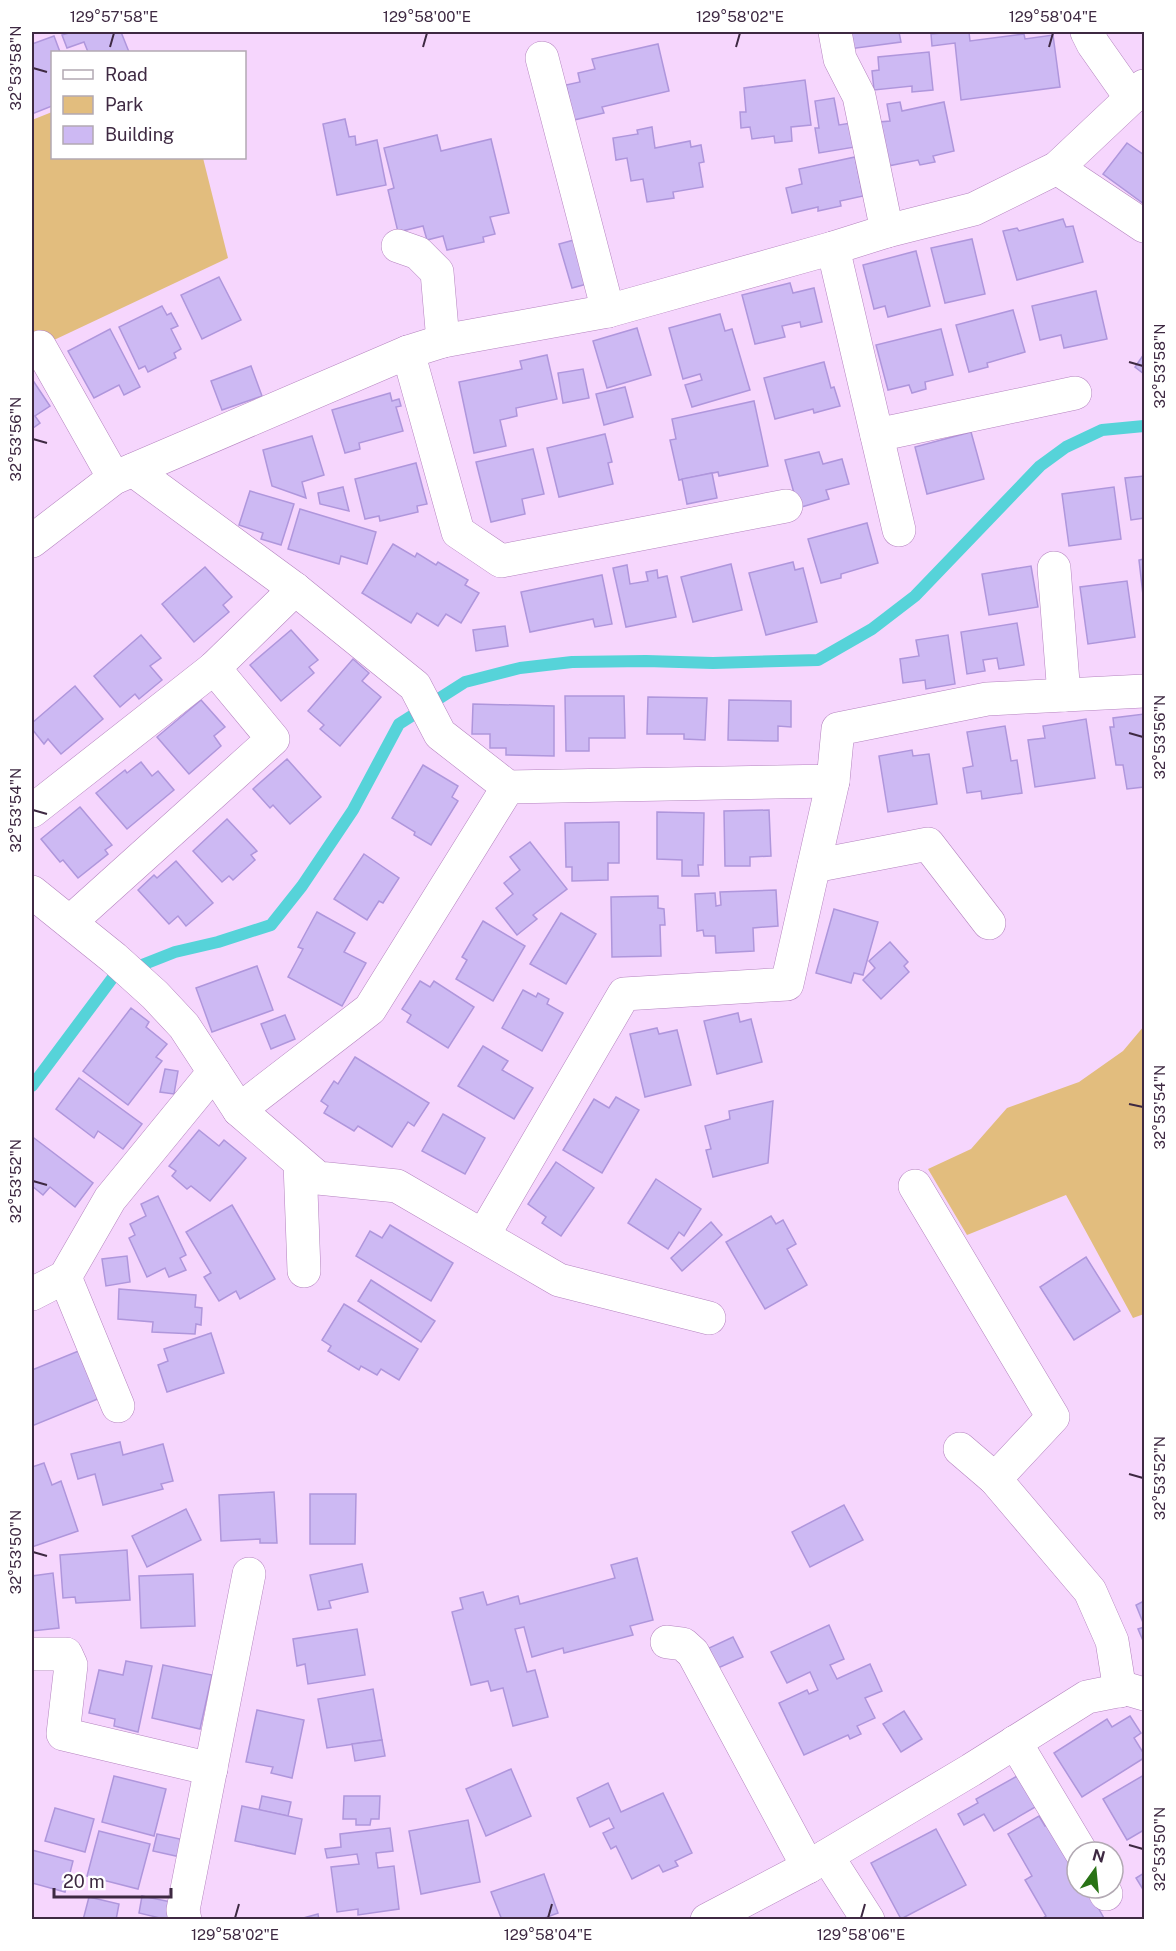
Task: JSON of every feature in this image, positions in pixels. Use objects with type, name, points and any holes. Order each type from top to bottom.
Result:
[{"type":"street","points":[[835,32],[840,59],[859,96],[887,231]]},
{"type":"street","points":[[32,541],[123,474],[408,352],[443,341],[608,311],[887,231],[974,209],[1057,168],[1138,92],[1093,44],[1087,32]]},
{"type":"street","points":[[542,58],[608,311]]},
{"type":"street","points":[[1057,168],[1144,226]]},
{"type":"street","points":[[399,246],[418,253],[436,272],[443,341]]},
{"type":"street","points":[[833,248],[899,530]]},
{"type":"street","points":[[40,347],[123,474],[295,589],[415,686],[440,734],[508,787],[834,781]]},
{"type":"street","points":[[408,352],[458,531],[501,561],[786,506]]},
{"type":"street","points":[[877,435],[1075,393]]},
{"type":"street","points":[[1054,568],[1064,695]]},
{"type":"street","points":[[32,811],[214,668],[295,589]]},
{"type":"street","points":[[70,922],[273,739],[214,668]]},
{"type":"street","points":[[483,1236],[624,994],[787,984],[834,781],[838,729],[987,699],[1144,691]]},
{"type":"street","points":[[239,1110],[370,1009],[508,787]]},
{"type":"street","points":[[814,866],[928,844],[988,923]]},
{"type":"street","points":[[32,891],[155,994],[184,1026],[239,1110],[318,1178],[397,1186],[560,1280],[709,1318]]},
{"type":"street","points":[[32,1294],[65,1277],[110,1199],[214,1072]]},
{"type":"street","points":[[300,1163],[304,1271]]},
{"type":"street","points":[[915,1186],[1053,1417],[995,1479]]},
{"type":"street","points":[[65,1277],[118,1406]]},
{"type":"street","points":[[724,1916],[1087,1698],[1132,1693],[1090,1591],[995,1479],[960,1449]]},
{"type":"street","points":[[185,1920],[183,1910],[249,1575]]},
{"type":"street","points":[[667,1642],[683,1644],[693,1653],[818,1861],[868,1920]]},
{"type":"street","points":[[32,1654],[66,1654],[71,1665],[63,1734],[211,1769]]},
{"type":"street","points":[[1015,1742],[1074,1840]]},
{"type":"green space","points":[[51,112],[51,159],[203,159],[228,258],[54,340],[32,331],[32,120]]},
{"type":"green space","points":[[1144,1026],[1144,1314],[1133,1318],[1066,1195],[967,1235],[928,1169],[971,1149],[1007,1108],[1079,1082],[1123,1051]]},
{"type":"building","points":[[72,32],[121,32],[129,51],[88,51],[84,42],[67,48],[62,35]]},
{"type":"building","points":[[847,32],[899,32],[901,42],[849,49]]},
{"type":"building","points":[[969,32],[970,41],[1024,34],[1025,39],[1053,35],[1060,87],[961,100],[955,43],[932,46],[931,34]]},
{"type":"building","points":[[54,36],[60,51],[51,51],[51,106],[32,114],[32,44]]},
{"type":"building","points":[[658,44],[669,91],[602,107],[604,113],[574,120],[566,85],[580,82],[578,73],[595,69],[592,59]]},
{"type":"building","points":[[929,52],[933,90],[912,92],[912,86],[874,90],[872,71],[879,70],[878,57]]},
{"type":"building","points":[[805,80],[811,125],[791,127],[792,141],[775,143],[774,136],[752,139],[750,127],[741,128],[740,112],[746,112],[744,88]]},
{"type":"building","points":[[834,98],[839,125],[851,123],[855,147],[819,153],[815,128],[819,128],[815,101]]},
{"type":"building","points":[[900,102],[902,111],[944,102],[954,151],[933,156],[935,162],[920,165],[918,160],[888,166],[879,122],[890,121],[887,104]]},
{"type":"building","points":[[345,119],[349,137],[355,136],[356,145],[377,140],[386,185],[337,195],[323,124]]},
{"type":"building","points":[[652,127],[655,148],[690,141],[691,147],[701,145],[704,162],[699,163],[703,187],[673,192],[674,198],[647,202],[643,179],[631,181],[627,158],[616,160],[613,138],[638,134],[637,130]]},
{"type":"building","points":[[437,135],[441,151],[491,139],[509,213],[490,217],[495,234],[483,237],[484,242],[447,250],[443,236],[427,240],[423,226],[398,232],[388,190],[394,188],[384,148]]},
{"type":"building","points":[[1127,143],[1144,155],[1144,204],[1103,174]]},
{"type":"building","points":[[855,157],[863,196],[840,201],[841,206],[818,211],[818,207],[792,213],[786,188],[802,184],[799,169]]},
{"type":"building","points":[[1063,219],[1066,227],[1073,226],[1083,262],[1017,280],[1003,231],[1017,228],[1019,231]]},
{"type":"building","points":[[972,239],[985,294],[945,303],[931,248]]},
{"type":"building","points":[[574,240],[587,284],[572,288],[559,244]]},
{"type":"building","points":[[916,251],[930,306],[888,317],[885,306],[874,309],[863,265]]},
{"type":"building","points":[[219,277],[241,320],[202,339],[181,295]]},
{"type":"building","points":[[790,283],[793,293],[814,288],[822,322],[801,327],[800,322],[782,326],[785,337],[755,344],[742,295]]},
{"type":"building","points":[[1096,291],[1107,339],[1064,348],[1061,335],[1040,340],[1032,306]]},
{"type":"building","points":[[162,306],[167,315],[171,313],[178,326],[171,329],[181,349],[174,353],[176,358],[148,372],[145,366],[139,369],[119,327]]},
{"type":"building","points":[[1013,310],[1025,352],[987,363],[988,367],[969,372],[956,325]]},
{"type":"building","points":[[720,314],[725,331],[732,329],[750,390],[692,407],[685,385],[702,380],[700,374],[683,379],[669,328]]},
{"type":"building","points":[[637,328],[651,375],[607,388],[593,341]]},
{"type":"building","points":[[110,329],[140,387],[124,395],[119,385],[94,398],[68,351]]},
{"type":"building","points":[[941,329],[953,375],[925,382],[926,389],[912,393],[909,385],[888,390],[876,345]]},
{"type":"building","points":[[1144,354],[1144,374],[1135,367]]},
{"type":"building","points":[[547,355],[557,399],[516,408],[517,416],[500,420],[506,446],[474,453],[459,382],[522,369],[520,361]]},
{"type":"building","points":[[824,362],[831,388],[834,387],[840,406],[814,413],[813,409],[775,419],[764,378]]},
{"type":"building","points":[[251,366],[262,396],[222,410],[211,381]]},
{"type":"building","points":[[583,369],[589,398],[563,403],[558,373]]},
{"type":"building","points":[[32,379],[50,406],[35,416],[40,423],[33,428],[32,425]]},
{"type":"building","points":[[625,387],[633,417],[604,425],[596,394]]},
{"type":"building","points":[[390,393],[392,401],[399,399],[401,406],[396,407],[403,431],[359,443],[360,449],[345,453],[332,410]]},
{"type":"building","points":[[754,401],[768,466],[719,476],[718,472],[679,480],[670,440],[676,439],[672,419]]},
{"type":"building","points":[[971,432],[984,479],[927,494],[915,447]]},
{"type":"building","points":[[605,434],[612,462],[608,463],[613,484],[559,497],[547,448]]},
{"type":"building","points":[[312,436],[324,475],[302,482],[306,498],[272,486],[263,450]]},
{"type":"building","points":[[533,449],[544,494],[522,499],[525,514],[491,522],[476,462]]},
{"type":"building","points":[[819,452],[823,464],[842,459],[849,484],[826,490],[829,499],[798,508],[785,460]]},
{"type":"building","points":[[416,463],[427,504],[417,506],[418,512],[380,521],[379,516],[365,519],[355,479]]},
{"type":"building","points":[[712,473],[717,498],[687,504],[682,479]]},
{"type":"building","points":[[1144,476],[1144,518],[1131,520],[1125,478]]},
{"type":"building","points":[[343,487],[349,511],[320,504],[318,493]]},
{"type":"building","points":[[1114,487],[1121,539],[1069,546],[1062,494]]},
{"type":"building","points":[[250,491],[294,504],[281,545],[261,539],[263,533],[239,525]]},
{"type":"building","points":[[300,509],[376,532],[367,564],[341,556],[339,564],[288,549]]},
{"type":"building","points":[[867,523],[878,563],[841,574],[841,578],[821,583],[808,539]]},
{"type":"building","points":[[393,544],[415,557],[417,553],[436,565],[438,562],[468,580],[465,585],[479,593],[461,623],[446,614],[438,626],[417,613],[411,623],[362,593]]},
{"type":"building","points":[[1144,559],[1144,604],[1139,560]]},
{"type":"building","points":[[793,562],[795,570],[803,568],[817,622],[766,635],[749,573]]},
{"type":"building","points":[[731,564],[742,610],[693,622],[681,577]]},
{"type":"building","points":[[627,565],[630,584],[648,581],[646,572],[657,570],[658,578],[667,576],[676,617],[626,627],[613,568]]},
{"type":"building","points":[[1031,566],[1038,607],[989,615],[982,574]]},
{"type":"building","points":[[205,567],[232,597],[223,605],[229,612],[194,642],[162,604]]},
{"type":"building","points":[[602,575],[612,624],[595,627],[593,619],[530,632],[521,592]]},
{"type":"building","points":[[1127,581],[1135,637],[1088,644],[1080,587]]},
{"type":"building","points":[[1017,623],[1024,665],[999,669],[997,658],[983,660],[985,671],[967,674],[961,632]]},
{"type":"building","points":[[505,626],[508,646],[476,651],[473,630]]},
{"type":"building","points":[[291,630],[318,660],[309,667],[314,673],[281,701],[250,665]]},
{"type":"building","points":[[141,635],[161,658],[150,666],[162,680],[139,699],[135,694],[120,707],[94,676]]},
{"type":"building","points":[[948,635],[955,684],[926,689],[925,680],[903,683],[900,659],[919,656],[916,640]]},
{"type":"building","points":[[353,659],[369,673],[362,681],[381,697],[340,746],[320,729],[324,725],[308,711]]},
{"type":"building","points":[[75,686],[103,719],[61,754],[48,739],[44,744],[32,729],[32,723]]},
{"type":"building","points":[[565,696],[624,696],[625,738],[589,738],[589,751],[566,751]]},
{"type":"building","points":[[648,697],[707,698],[705,740],[684,739],[684,734],[647,734]]},
{"type":"building","points":[[201,700],[225,727],[214,736],[221,746],[189,774],[157,737]]},
{"type":"building","points":[[729,700],[791,701],[791,727],[778,726],[778,741],[728,740]]},
{"type":"building","points":[[473,704],[554,706],[554,756],[506,755],[506,748],[490,748],[490,734],[472,734]]},
{"type":"building","points":[[1144,714],[1144,787],[1127,789],[1123,765],[1116,765],[1110,727],[1114,727],[1113,718]]},
{"type":"building","points":[[1086,719],[1095,778],[1035,787],[1028,740],[1045,738],[1043,726]]},
{"type":"building","points":[[1005,726],[1011,761],[1017,760],[1022,793],[982,799],[981,791],[967,793],[963,768],[973,766],[967,732]]},
{"type":"building","points":[[912,750],[913,756],[929,754],[937,804],[888,812],[879,756]]},
{"type":"building","points":[[287,759],[321,797],[290,824],[273,805],[270,808],[253,789]]},
{"type":"building","points":[[141,762],[152,776],[158,771],[174,790],[127,829],[96,793],[125,770],[127,773]]},
{"type":"building","points":[[423,765],[458,786],[452,797],[458,801],[431,845],[392,818]]},
{"type":"building","points":[[80,807],[112,845],[105,850],[108,854],[78,878],[63,860],[60,862],[41,839]]},
{"type":"building","points":[[769,810],[771,856],[750,857],[750,866],[725,866],[724,811]]},
{"type":"building","points":[[657,812],[704,813],[703,865],[698,865],[699,876],[682,876],[682,860],[657,859]]},
{"type":"building","points":[[227,819],[257,851],[251,855],[255,860],[233,880],[229,876],[222,882],[193,851]]},
{"type":"building","points":[[619,822],[619,863],[608,863],[608,880],[572,881],[572,867],[566,867],[565,823]]},
{"type":"building","points":[[530,842],[567,889],[533,915],[537,919],[517,935],[496,908],[513,894],[504,883],[520,870],[510,857]]},
{"type":"building","points":[[364,854],[399,878],[383,903],[379,901],[367,920],[334,899]]},
{"type":"building","points":[[176,861],[213,903],[186,926],[178,916],[169,924],[138,890],[154,875],[157,878]]},
{"type":"building","points":[[776,890],[778,926],[753,928],[754,951],[716,953],[715,936],[704,936],[703,930],[697,931],[695,894],[715,893],[716,906],[721,905],[720,892]]},
{"type":"building","points":[[658,896],[658,908],[664,909],[665,925],[660,925],[661,956],[612,957],[611,897]]},
{"type":"building","points":[[834,909],[878,922],[863,975],[854,973],[851,983],[816,973]]},
{"type":"building","points":[[317,912],[355,933],[344,952],[366,963],[342,1006],[288,977],[303,949],[298,947]]},
{"type":"building","points":[[561,913],[596,934],[566,984],[530,964]]},
{"type":"building","points":[[483,921],[525,946],[493,1001],[456,979],[467,960],[462,957]]},
{"type":"building","points":[[890,942],[908,962],[904,966],[909,972],[881,999],[863,980],[875,968],[869,961]]},
{"type":"building","points":[[257,966],[273,1010],[212,1032],[196,988]]},
{"type":"building","points":[[420,981],[430,987],[434,981],[474,1007],[448,1048],[407,1022],[411,1015],[402,1009]]},
{"type":"building","points":[[523,990],[536,997],[538,993],[549,999],[547,1004],[563,1013],[542,1051],[502,1028]]},
{"type":"building","points":[[131,1008],[149,1022],[146,1027],[167,1044],[156,1057],[162,1061],[128,1105],[83,1071]]},
{"type":"building","points":[[738,1013],[740,1022],[751,1019],[762,1062],[717,1074],[704,1021]]},
{"type":"building","points":[[285,1015],[295,1039],[271,1049],[261,1024]]},
{"type":"building","points":[[657,1028],[659,1034],[677,1030],[691,1085],[645,1097],[630,1034]]},
{"type":"building","points":[[483,1046],[508,1061],[502,1070],[533,1088],[514,1119],[458,1086]]},
{"type":"building","points":[[355,1057],[429,1103],[414,1126],[408,1122],[392,1147],[358,1126],[354,1131],[324,1113],[328,1106],[321,1101],[334,1081],[338,1084]]},
{"type":"building","points":[[165,1069],[178,1071],[174,1094],[160,1092]]},
{"type":"building","points":[[79,1078],[142,1124],[123,1149],[98,1131],[94,1138],[56,1109]]},
{"type":"building","points":[[616,1097],[639,1110],[602,1173],[563,1150],[594,1099],[609,1108]]},
{"type":"building","points":[[773,1101],[768,1163],[713,1177],[706,1150],[711,1149],[705,1126],[730,1119],[729,1111]]},
{"type":"building","points":[[443,1114],[485,1138],[465,1174],[422,1151]]},
{"type":"building","points":[[199,1130],[219,1146],[224,1140],[246,1158],[210,1201],[191,1186],[187,1189],[172,1176],[176,1171],[169,1166]]},
{"type":"building","points":[[34,1138],[93,1183],[75,1207],[50,1187],[43,1195],[32,1186],[32,1141]]},
{"type":"building","points":[[556,1162],[594,1188],[561,1236],[542,1223],[546,1217],[528,1204]]},
{"type":"building","points":[[656,1179],[701,1209],[684,1236],[679,1232],[668,1249],[628,1223]]},
{"type":"building","points":[[158,1196],[186,1255],[180,1258],[186,1270],[169,1277],[165,1268],[147,1277],[129,1238],[135,1235],[130,1224],[146,1216],[141,1204]]},
{"type":"building","points":[[232,1205],[275,1279],[240,1299],[236,1291],[219,1301],[204,1277],[211,1273],[186,1232]]},
{"type":"building","points":[[771,1216],[776,1224],[783,1220],[796,1244],[787,1249],[807,1285],[765,1309],[726,1242]]},
{"type":"building","points":[[711,1222],[722,1235],[682,1271],[671,1258]]},
{"type":"building","points":[[390,1225],[453,1263],[431,1301],[356,1256],[370,1231],[382,1238]]},
{"type":"building","points":[[127,1256],[130,1282],[106,1286],[102,1259]]},
{"type":"building","points":[[1086,1257],[1120,1311],[1074,1340],[1040,1287]]},
{"type":"building","points":[[371,1280],[435,1321],[421,1342],[358,1301]]},
{"type":"building","points":[[119,1289],[196,1295],[195,1307],[202,1308],[201,1325],[196,1324],[195,1334],[152,1332],[153,1322],[118,1319]]},
{"type":"building","points":[[344,1304],[418,1349],[399,1380],[381,1369],[377,1375],[361,1366],[359,1370],[328,1351],[331,1346],[322,1340]]},
{"type":"building","points":[[211,1333],[224,1373],[167,1392],[158,1365],[168,1361],[164,1349]]},
{"type":"building","points":[[81,1350],[100,1398],[32,1426],[32,1370]]},
{"type":"building","points":[[120,1442],[123,1455],[163,1444],[173,1481],[161,1484],[163,1489],[103,1505],[95,1474],[78,1479],[71,1454]]},
{"type":"building","points":[[44,1463],[52,1485],[61,1481],[78,1531],[32,1547],[32,1467]]},
{"type":"building","points":[[274,1492],[277,1543],[260,1543],[260,1539],[221,1541],[219,1495]]},
{"type":"building","points":[[310,1494],[356,1494],[355,1544],[310,1544]]},
{"type":"building","points":[[844,1505],[863,1540],[810,1567],[792,1532]]},
{"type":"building","points":[[186,1509],[201,1540],[147,1567],[132,1536]]},
{"type":"building","points":[[127,1550],[130,1600],[76,1603],[75,1597],[63,1598],[60,1555]]},
{"type":"building","points":[[637,1558],[653,1620],[630,1626],[633,1635],[564,1653],[563,1648],[532,1657],[524,1627],[515,1629],[527,1672],[535,1670],[548,1717],[513,1726],[503,1688],[491,1691],[488,1681],[471,1685],[452,1612],[463,1609],[460,1598],[483,1592],[487,1605],[518,1596],[520,1604],[615,1578],[611,1565]]},
{"type":"building","points":[[362,1564],[368,1592],[329,1601],[331,1608],[318,1610],[310,1575]]},
{"type":"building","points":[[53,1573],[59,1628],[32,1631],[32,1576]]},
{"type":"building","points":[[193,1574],[195,1626],[141,1628],[139,1576]]},
{"type":"building","points":[[1144,1601],[1144,1625],[1136,1605]]},
{"type":"building","points":[[829,1625],[844,1659],[830,1665],[837,1679],[870,1664],[882,1691],[865,1698],[875,1718],[857,1726],[861,1734],[850,1739],[848,1735],[804,1755],[779,1703],[807,1690],[809,1694],[818,1690],[810,1672],[787,1683],[771,1652]]},
{"type":"building","points":[[1144,1627],[1144,1643],[1138,1629]]},
{"type":"building","points":[[357,1629],[365,1675],[308,1684],[305,1664],[297,1666],[293,1639]]},
{"type":"building","points":[[733,1637],[743,1657],[718,1668],[709,1648]]},
{"type":"building","points":[[126,1661],[152,1666],[138,1732],[114,1726],[115,1719],[89,1713],[99,1670],[123,1675]]},
{"type":"building","points":[[163,1665],[212,1675],[200,1729],[152,1718]]},
{"type":"building","points":[[373,1689],[382,1740],[327,1748],[318,1699]]},
{"type":"building","points":[[257,1710],[304,1720],[292,1778],[271,1773],[273,1767],[246,1762]]},
{"type":"building","points":[[904,1711],[922,1739],[901,1752],[883,1724]]},
{"type":"building","points":[[1130,1716],[1141,1733],[1134,1738],[1144,1758],[1082,1797],[1054,1753],[1107,1719],[1112,1727]]},
{"type":"building","points":[[382,1740],[385,1756],[355,1761],[352,1744]]},
{"type":"building","points":[[511,1769],[531,1816],[486,1836],[466,1789]]},
{"type":"building","points":[[1019,1775],[1037,1806],[994,1831],[984,1814],[964,1825],[958,1814],[978,1803],[976,1799]]},
{"type":"building","points":[[1144,1775],[1144,1830],[1127,1840],[1103,1799]]},
{"type":"building","points":[[114,1776],[166,1789],[154,1836],[102,1822]]},
{"type":"building","points":[[608,1783],[621,1812],[663,1793],[692,1853],[675,1861],[678,1866],[663,1872],[659,1865],[632,1879],[616,1846],[611,1849],[603,1833],[614,1828],[609,1818],[590,1827],[577,1798]]},
{"type":"building","points":[[262,1796],[291,1802],[288,1816],[259,1810]]},
{"type":"building","points":[[344,1796],[380,1796],[379,1819],[371,1819],[370,1825],[356,1825],[356,1819],[343,1819]]},
{"type":"building","points":[[242,1806],[302,1819],[295,1854],[235,1841]]},
{"type":"building","points":[[55,1808],[94,1819],[85,1852],[45,1841]]},
{"type":"building","points":[[1039,1816],[1045,1826],[1050,1824],[1065,1850],[1065,1900],[1094,1900],[1105,1920],[1044,1920],[1046,1916],[1025,1880],[1032,1876],[1008,1834]]},
{"type":"building","points":[[468,1820],[480,1882],[421,1894],[409,1831]]},
{"type":"building","points":[[390,1828],[393,1851],[376,1853],[378,1868],[394,1866],[399,1909],[358,1915],[358,1909],[337,1912],[331,1867],[359,1864],[357,1854],[327,1858],[325,1849],[341,1847],[340,1834]]},
{"type":"building","points":[[936,1829],[966,1885],[901,1919],[871,1863]]},
{"type":"building","points":[[99,1831],[150,1844],[138,1889],[87,1876]]},
{"type":"building","points":[[157,1834],[189,1841],[185,1858],[153,1851]]},
{"type":"building","points":[[32,1850],[73,1861],[65,1892],[32,1883]]},
{"type":"building","points":[[1144,1873],[1144,1891],[1136,1878]]},
{"type":"building","points":[[544,1874],[558,1913],[539,1920],[502,1920],[491,1892]]},
{"type":"building","points":[[142,1896],[176,1903],[168,1920],[139,1913]]},
{"type":"building","points":[[89,1897],[119,1904],[116,1920],[83,1920]]},
{"type":"building","points":[[318,1914],[319,1920],[296,1920]]},
{"type":"waterway","points":[[32,1086],[114,976],[175,952],[218,942],[271,925],[302,886],[353,810],[399,724],[465,682],[520,668],[572,662],[713,663],[818,660],[872,629],[915,596],[1040,466],[1066,447],[1102,430],[1144,426]]}]
